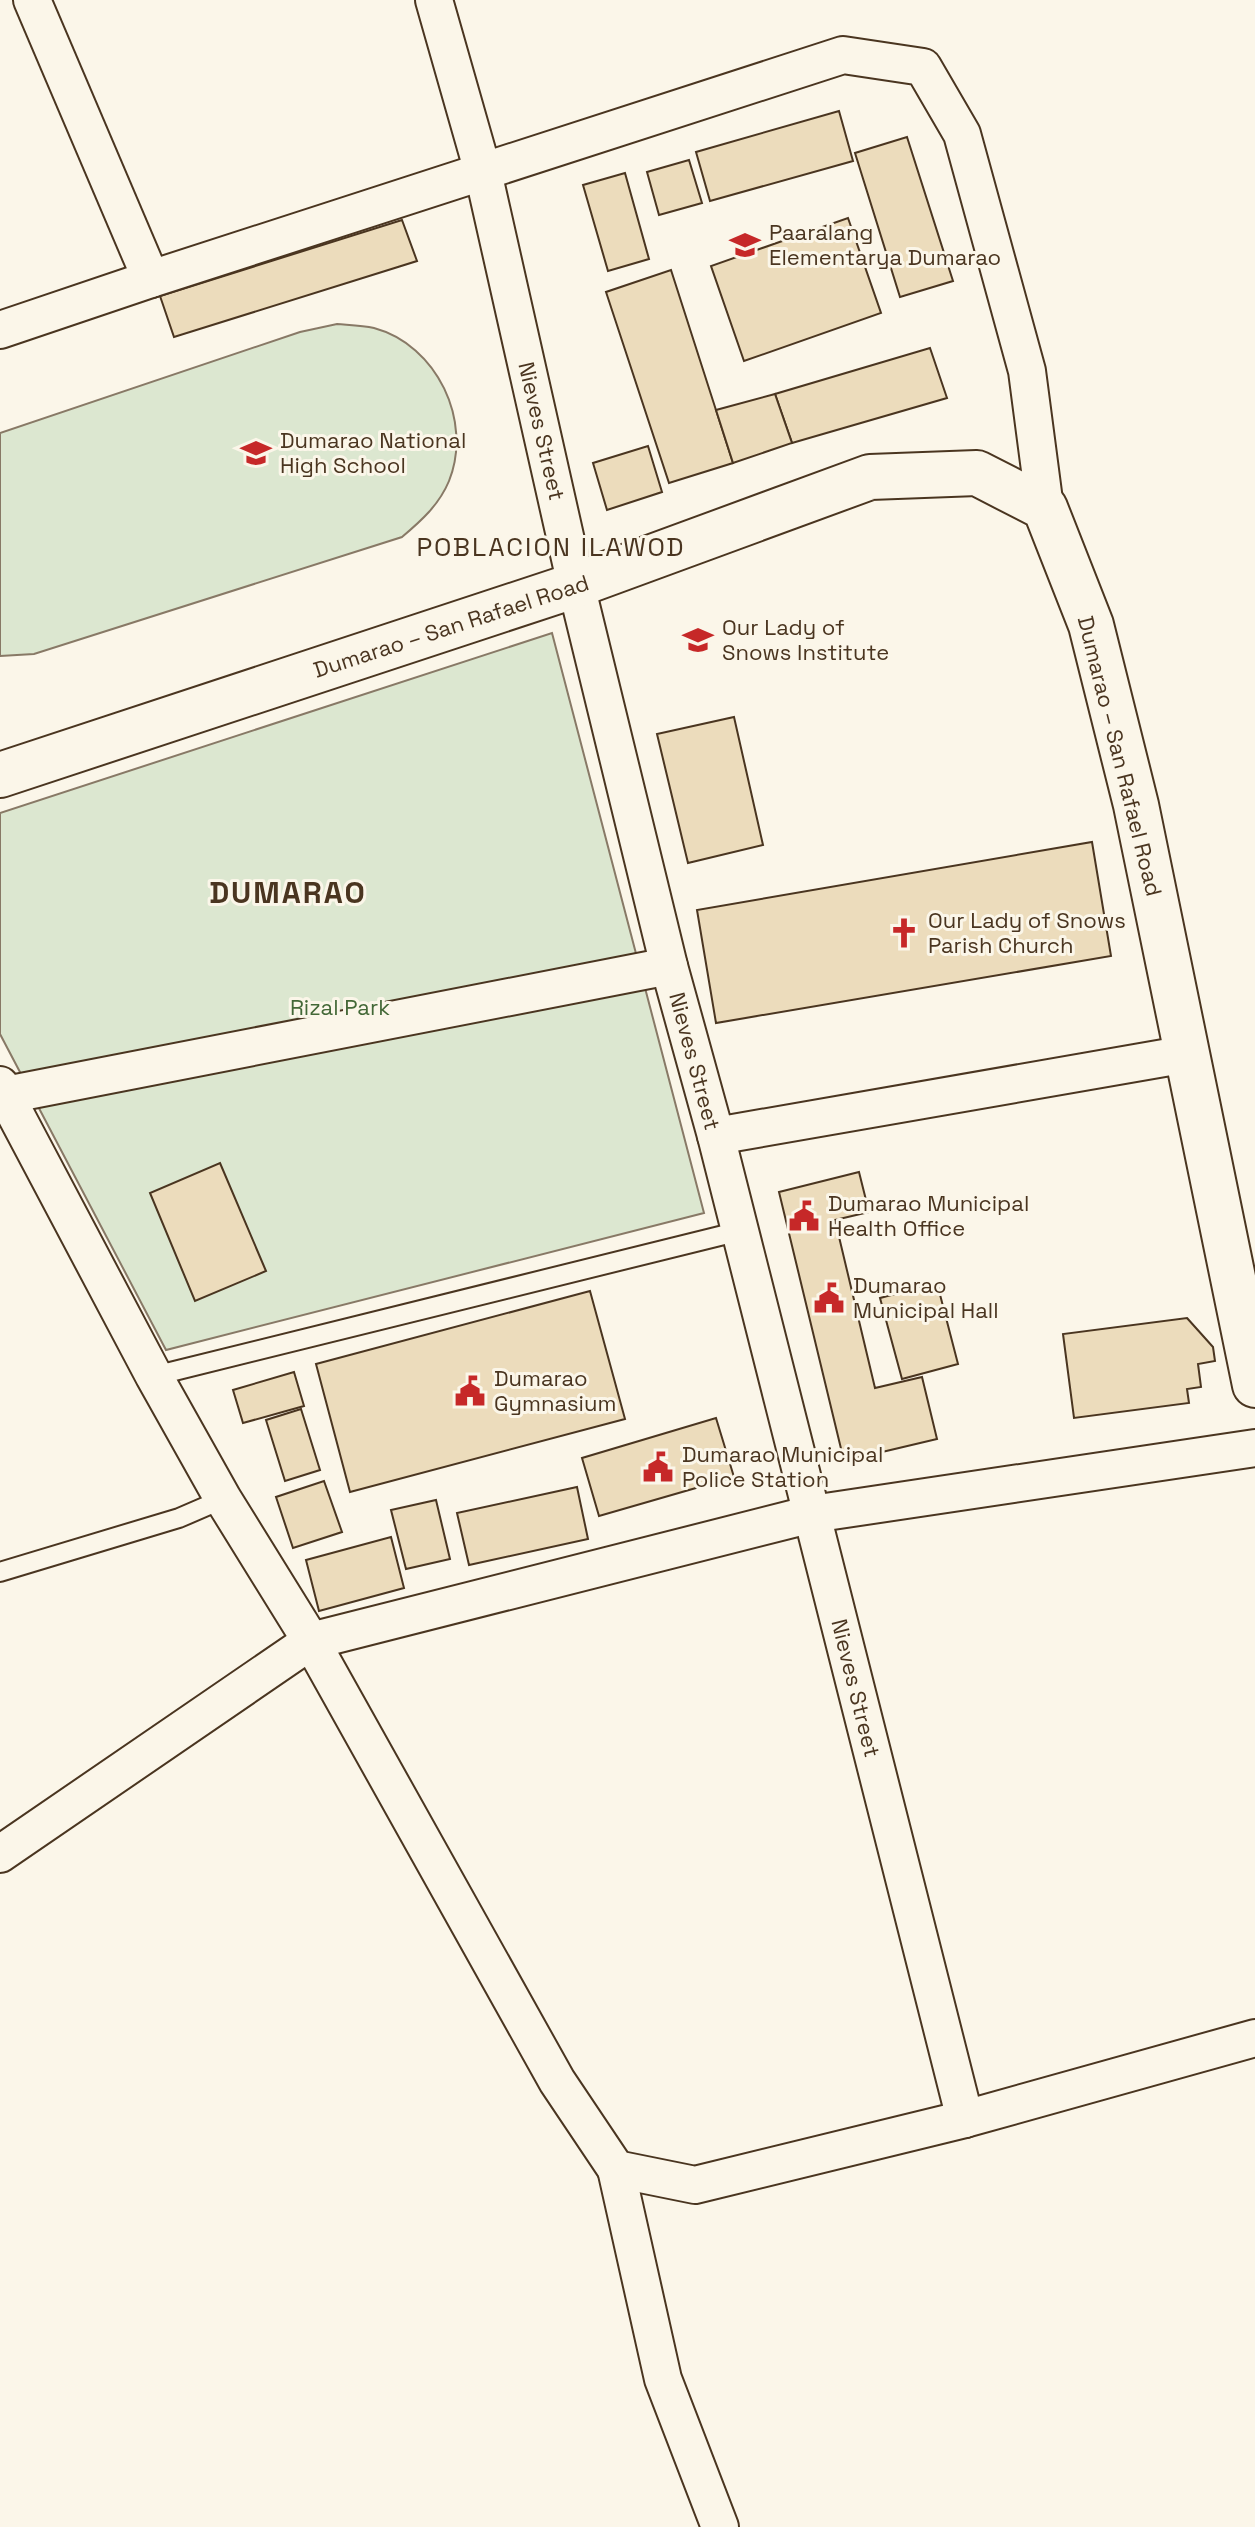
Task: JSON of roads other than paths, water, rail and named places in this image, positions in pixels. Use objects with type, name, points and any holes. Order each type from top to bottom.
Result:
[{"type":"main road","name":"Dumarao – San Rafael Road","points":[[0,775],[576,585],[870,477],[977,473],[1045,508],[1091,625],[1136,805],[1255,1385]]},
{"type":"street","points":[[32,0],[151,279]]},
{"type":"street","name":"Nieves Street","points":[[434,0],[483,172],[576,585],[669,966],[716,1136],[965,2119]]},
{"type":"street","points":[[0,330],[843,55],[923,67],[962,134],[1027,371],[1045,508]]},
{"type":"street","points":[[669,966],[3,1090],[154,1376],[223,1499],[311,1641],[557,2081],[616,2169],[663,2379],[720,2527]]},
{"type":"street","points":[[716,1136],[1187,1054]]},
{"type":"street","points":[[0,1854],[311,1641],[812,1514],[1255,1448]]},
{"type":"street","points":[[616,2169],[695,2185],[965,2119],[1255,2038]]},
{"type":"lane","points":[[154,1376],[740,1231]]},
{"type":"lane","points":[[0,1572],[179,1518],[223,1499]]},
{"type":"place","name":"Paaralang Elementarya Dumarao","points":[[745,245]]},
{"type":"place","name":"Dumarao National High School","points":[[256,453]]},
{"type":"place","name":"Our Lady of Snows Institute","points":[[698,640]]},
{"type":"place","name":"Our Lady of Snows Parish Church","points":[[904,933]]},
{"type":"place","name":"Dumarao Municipal Health Office","points":[[804,1216]]},
{"type":"place","name":"Dumarao Municipal Hall","points":[[829,1298]]},
{"type":"place","name":"Dumarao Gymnasium","points":[[470,1391]]},
{"type":"place","name":"Dumarao Municipal Police Station","points":[[658,1467]]},
{"type":"district","name":"POBLACION ILAWOD","points":[[551,547]]},
{"type":"district","name":"DUMARAO","points":[[288,892]]},
{"type":"park label","name":"Rizal Park","points":[[340,1007]]}]
